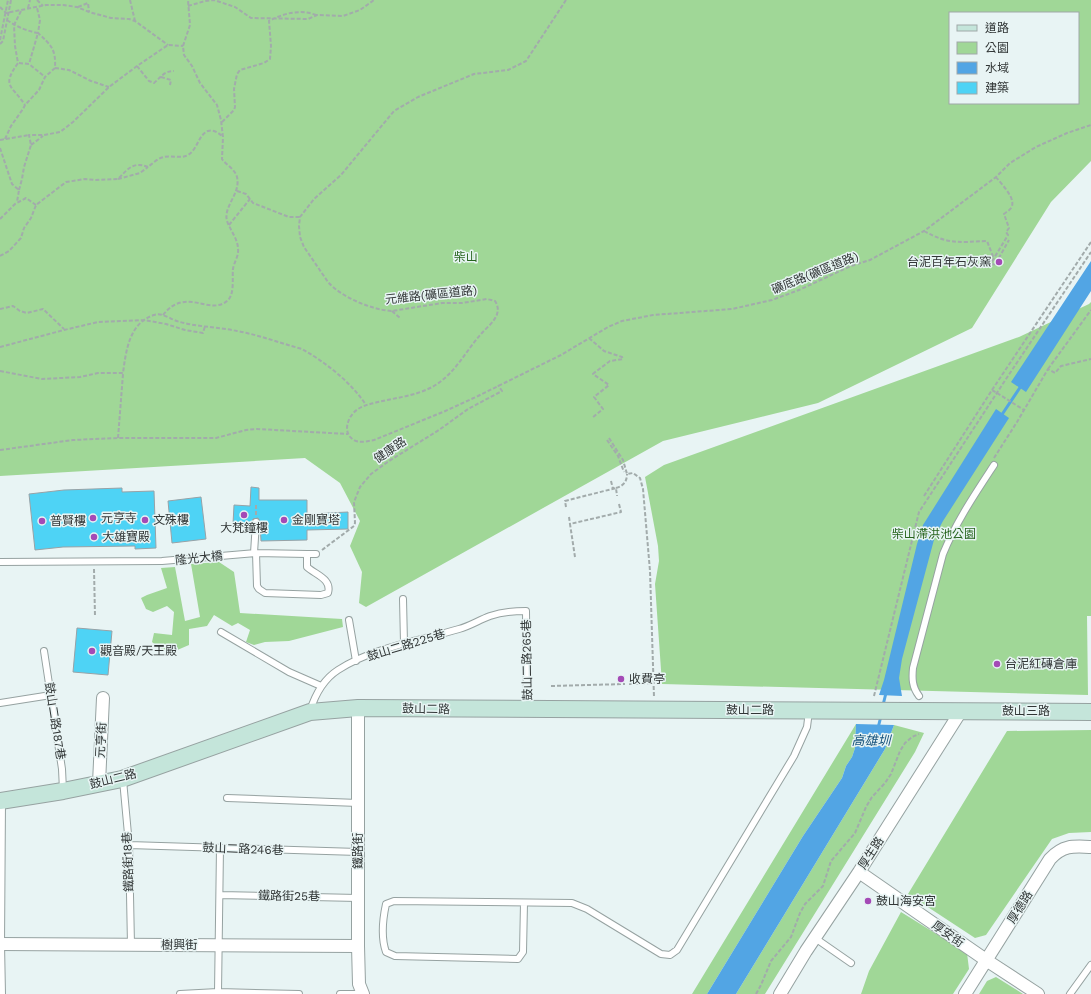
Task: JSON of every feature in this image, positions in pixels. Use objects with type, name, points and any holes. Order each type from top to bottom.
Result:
[{"type":"street","name":"元亨街","points":[[100,783],[103,698]]},
{"type":"street","name":"鼓山二路","points":[[1,801],[63,791],[122,779],[310,712],[358,708],[961,711]]},
{"type":"street","name":"鐵路街","points":[[358,708],[358,946],[360,984],[363,994]]},
{"type":"street","name":"鼓山三路","points":[[961,711],[1091,712]]},
{"type":"street","name":"厚生路","points":[[780,994],[961,711]]},
{"type":"street","name":"厚德路","points":[[965,994],[1050,859],[1056,852],[1071,846],[1091,847]]},
{"type":"street","name":"厚安街","points":[[859,872],[1038,994]]},
{"type":"street","name":"樹興街","points":[[0,944],[358,946]]},
{"type":"lane","points":[[919,696],[915,692],[913,684],[913,668],[943,554],[950,536],[960,518],[994,465]]},
{"type":"lane","points":[[256,522],[255,553],[257,586],[261,591],[269,594],[326,594],[329,591],[328,584],[324,579],[308,568],[307,554]]},
{"type":"lane","name":"隆光大橋","points":[[0,562],[162,561],[255,553],[316,554]]},
{"type":"lane","points":[[403,599],[404,643]]},
{"type":"lane","name":"鼓山二路225巷","points":[[310,712],[313,699],[321,686],[338,670],[356,661],[404,643],[461,628],[489,616],[507,612],[526,611]]},
{"type":"lane","name":"鼓山二路265巷","points":[[526,611],[527,710]]},
{"type":"lane","points":[[349,620],[356,661]]},
{"type":"lane","points":[[221,632],[289,672],[321,686]]},
{"type":"lane","name":"鼓山二路187巷","points":[[44,651],[62,770],[63,791]]},
{"type":"lane","points":[[0,703],[51,695]]},
{"type":"lane","points":[[524,903],[523,952],[518,958],[395,956],[386,952],[383,946],[384,912],[386,904],[394,901],[572,903],[587,909],[661,954],[670,955],[677,950],[794,756],[807,727],[809,710]]},
{"type":"lane","name":"鐵路街18巷","points":[[122,779],[129,845],[130,945]]},
{"type":"lane","points":[[227,798],[358,803]]},
{"type":"lane","points":[[1,801],[0,944],[2,994]]},
{"type":"lane","name":"鼓山二路246巷","points":[[129,845],[358,852]]},
{"type":"lane","points":[[218,992],[220,945],[220,848]]},
{"type":"lane","name":"鐵路街25巷","points":[[220,895],[358,898]]},
{"type":"lane","points":[[815,938],[851,963]]},
{"type":"lane","points":[[1070,994],[1091,965]]},
{"type":"lane","points":[[180,994],[218,992],[299,994]]},
{"type":"lane","points":[[340,994],[356,994]]},
{"type":"path","points":[[0,40],[9,0]]},
{"type":"path","points":[[28,8],[30,0]]},
{"type":"path","points":[[38,0],[43,6]]},
{"type":"path","points":[[130,0],[135,21]]},
{"type":"path","points":[[163,315],[171,306],[182,301],[217,305],[228,301],[231,296],[233,268],[238,253],[238,248],[226,214],[228,206],[236,191],[237,176],[222,159],[222,122],[217,105],[200,83],[192,66],[184,55],[183,46],[190,25],[188,0]]},
{"type":"path","points":[[188,6],[205,1],[219,1],[235,7],[251,18],[269,21],[290,12],[343,16],[360,10],[374,0]]},
{"type":"path","points":[[236,191],[245,193],[253,203],[289,216],[300,217],[314,199],[334,182],[357,157],[373,135],[394,111],[418,97],[474,74],[508,70],[526,61],[566,0]]},
{"type":"path","points":[[77,7],[88,1],[89,12]]},
{"type":"path","points":[[0,6],[7,12],[21,11],[28,8],[43,6],[63,5],[77,7],[111,18],[135,21],[168,45],[183,46]]},
{"type":"path","points":[[29,64],[38,33],[40,20],[36,7]]},
{"type":"path","points":[[21,11],[14,25],[15,46],[18,63],[10,74],[9,84],[11,89],[20,97],[25,105]]},
{"type":"path","points":[[0,44],[3,41],[7,12]]},
{"type":"path","points":[[260,19],[308,20],[317,15]]},
{"type":"path","points":[[6,139],[11,126],[25,105],[39,90],[45,77],[55,68],[55,58],[52,46],[38,33],[14,25],[7,20]]},
{"type":"path","points":[[222,122],[229,116],[235,107],[234,89],[237,74],[240,70],[264,63],[270,59],[271,46],[269,21]]},
{"type":"path","points":[[0,140],[60,132],[73,122],[109,87],[168,45]]},
{"type":"path","points":[[18,63],[29,64],[45,77]]},
{"type":"path","points":[[137,66],[152,83],[154,83],[164,73],[174,71]]},
{"type":"path","points":[[55,68],[69,70],[91,81],[109,87]]},
{"type":"path","points":[[160,77],[171,80],[170,85]]},
{"type":"path","name":"礦底路(礦區道路)","points":[[498,385],[561,355],[608,327],[622,321],[653,315],[732,309],[772,300],[799,290],[851,266],[870,260],[924,231],[996,177],[1010,163],[1036,147],[1067,133],[1091,125]]},
{"type":"path","points":[[0,256],[9,251],[22,238],[24,228],[31,218],[36,205],[58,187],[70,180],[118,179],[140,173],[159,158],[187,155],[191,152],[202,136],[208,131],[212,130],[219,133],[223,137]]},
{"type":"path","points":[[18,202],[24,167],[31,145],[29,135]]},
{"type":"path","points":[[31,145],[44,135]]},
{"type":"path","points":[[0,148],[12,184],[19,190]]},
{"type":"path","points":[[118,179],[127,170],[136,165],[140,164],[148,167]]},
{"type":"path","points":[[996,177],[1011,198],[1013,204],[1004,214],[1009,228],[1006,232],[1008,235],[992,263],[995,265],[1009,240]]},
{"type":"path","points":[[0,219],[18,202],[26,198],[36,205]]},
{"type":"path","points":[[229,225],[250,199]]},
{"type":"path","name":"元維路(礦區道路)","points":[[300,217],[300,237],[304,247],[332,287],[346,296],[373,307],[392,311],[442,303],[462,303],[487,299],[496,301],[498,305],[497,316],[494,321],[478,338],[457,367],[429,389],[358,409],[350,415],[347,424],[348,434]]},
{"type":"path","points":[[924,231],[936,238],[950,242],[987,241],[994,259]]},
{"type":"path","points":[[924,496],[992,390],[1091,242]]},
{"type":"path","points":[[874,696],[919,512],[1091,252]]},
{"type":"path","points":[[0,309],[14,307],[27,313],[43,308],[64,330]]},
{"type":"path","points":[[992,390],[1024,410],[1048,369],[1091,310]]},
{"type":"path","points":[[392,311],[400,318]]},
{"type":"path","points":[[118,438],[126,349],[131,335],[144,320],[155,314],[163,315],[179,322],[239,331],[302,349],[311,354],[339,376],[356,392],[366,406]]},
{"type":"path","points":[[0,347],[98,322],[144,320],[185,330],[204,332],[205,326]]},
{"type":"path","points":[[589,338],[604,350],[623,359],[610,361],[593,374],[609,385],[594,397],[603,408],[592,418]]},
{"type":"path","points":[[1048,369],[1055,373],[1061,366],[1091,359]]},
{"type":"path","points":[[0,371],[42,378],[80,377],[98,373],[123,373]]},
{"type":"path","points":[[0,450],[73,440],[118,438],[216,438],[246,430],[348,434],[352,438],[361,442],[374,440],[443,412],[498,385]]},
{"type":"path","name":"健康路","points":[[316,554],[354,526],[354,502],[360,487],[371,474],[439,430],[468,409],[502,391],[498,385]]},
{"type":"path","points":[[566,507],[565,501],[614,489],[622,486],[625,482],[627,474],[623,460],[608,439],[618,456],[624,472]]},
{"type":"path","points":[[627,474],[638,476],[643,489],[650,571],[654,697]]},
{"type":"path","points":[[611,481],[617,496]]},
{"type":"path","points":[[256,504],[256,522]]},
{"type":"path","points":[[570,524],[621,512],[619,504]]},
{"type":"path","points":[[569,517],[575,557]]},
{"type":"path","points":[[93,561],[95,616]]},
{"type":"path","points":[[630,684],[654,683]]},
{"type":"path","points":[[551,686],[625,684]]},
{"type":"path","points":[[756,994],[761,986],[770,961],[791,937],[805,904],[823,886],[831,861],[855,834],[866,807],[872,797],[891,774],[900,751],[905,743],[918,734]]},
{"type":"green space","name":"柴山","points":[[0,0],[1091,0],[1091,161],[1051,202],[972,328],[818,403],[663,441],[366,607],[359,603],[362,572],[350,546],[360,521],[340,483],[305,458],[0,476]]},
{"type":"green space","name":"柴山滯洪池公園","points":[[1091,302],[1091,616],[1087,616],[1088,695],[662,684],[655,584],[659,561],[658,546],[645,477],[664,465],[1019,337]]},
{"type":"green space","points":[[219,562],[234,572],[240,613],[342,619],[343,627],[289,641],[265,642],[254,645],[246,642],[250,630],[238,623],[232,626],[214,615],[207,626],[189,629],[189,645],[175,651],[163,651],[152,642],[154,633],[172,635],[174,612],[167,606],[153,612],[146,609],[141,598],[167,588],[161,568],[175,567],[185,621],[200,617],[191,564]]},
{"type":"green space","points":[[856,724],[855,748],[842,778],[803,836],[707,994],[692,994]]},
{"type":"green space","points":[[894,725],[924,733],[915,752],[765,994],[736,994],[885,749]]},
{"type":"green space","points":[[1091,730],[1091,832],[1069,833],[1052,839],[986,935],[975,938],[908,894],[1007,731]]},
{"type":"green space","points":[[901,912],[967,953],[969,969],[953,994],[861,994],[869,971]]},
{"type":"green space","points":[[996,977],[1023,994],[979,994],[987,981]]},
{"type":"water","points":[[1091,261],[1091,291],[1026,392],[1011,382]]},
{"type":"water","points":[[996,409],[1009,418],[935,536],[902,659],[899,678],[902,696],[879,695],[923,525]]},
{"type":"water","name":"高雄圳","points":[[856,724],[894,725],[885,749],[736,994],[707,994],[803,836],[842,778],[855,748]]},
{"type":"building","points":[[251,487],[259,488],[259,500],[307,500],[307,514],[348,512],[348,529],[307,530],[307,540],[261,541],[260,522],[258,518],[253,519],[251,525],[233,524],[234,505],[250,506]]},
{"type":"building","points":[[122,488],[122,492],[154,491],[156,548],[135,549],[135,546],[63,547],[35,550],[29,494],[64,490]]},
{"type":"building","points":[[201,497],[206,539],[172,543],[168,501]]},
{"type":"building","name":"觀音殿/天王殿","points":[[77,628],[112,631],[108,675],[73,672]]},
{"type":"waterway","points":[[1001,416],[1021,386]]},
{"type":"waterway","points":[[883,705],[886,693]]},
{"type":"waterway","points":[[878,728],[881,716]]},
{"type":"place","name":"台泥百年石灰窯","points":[[999,262]]},
{"type":"place","name":"大梵鐘樓","points":[[244,515]]},
{"type":"place","name":"元亨寺","points":[[93,518]]},
{"type":"place","name":"文殊樓","points":[[145,520]]},
{"type":"place","name":"金剛寶塔","points":[[284,520]]},
{"type":"place","name":"普賢樓","points":[[42,521]]},
{"type":"place","name":"大雄寶殿","points":[[94,537]]},
{"type":"place","name":"觀音殿/天王殿","points":[[92,651]]},
{"type":"place","name":"台泥紅磚倉庫","points":[[997,664]]},
{"type":"place","name":"收費亭","points":[[621,679]]},
{"type":"place","name":"鼓山海安宮","points":[[868,901]]}]
